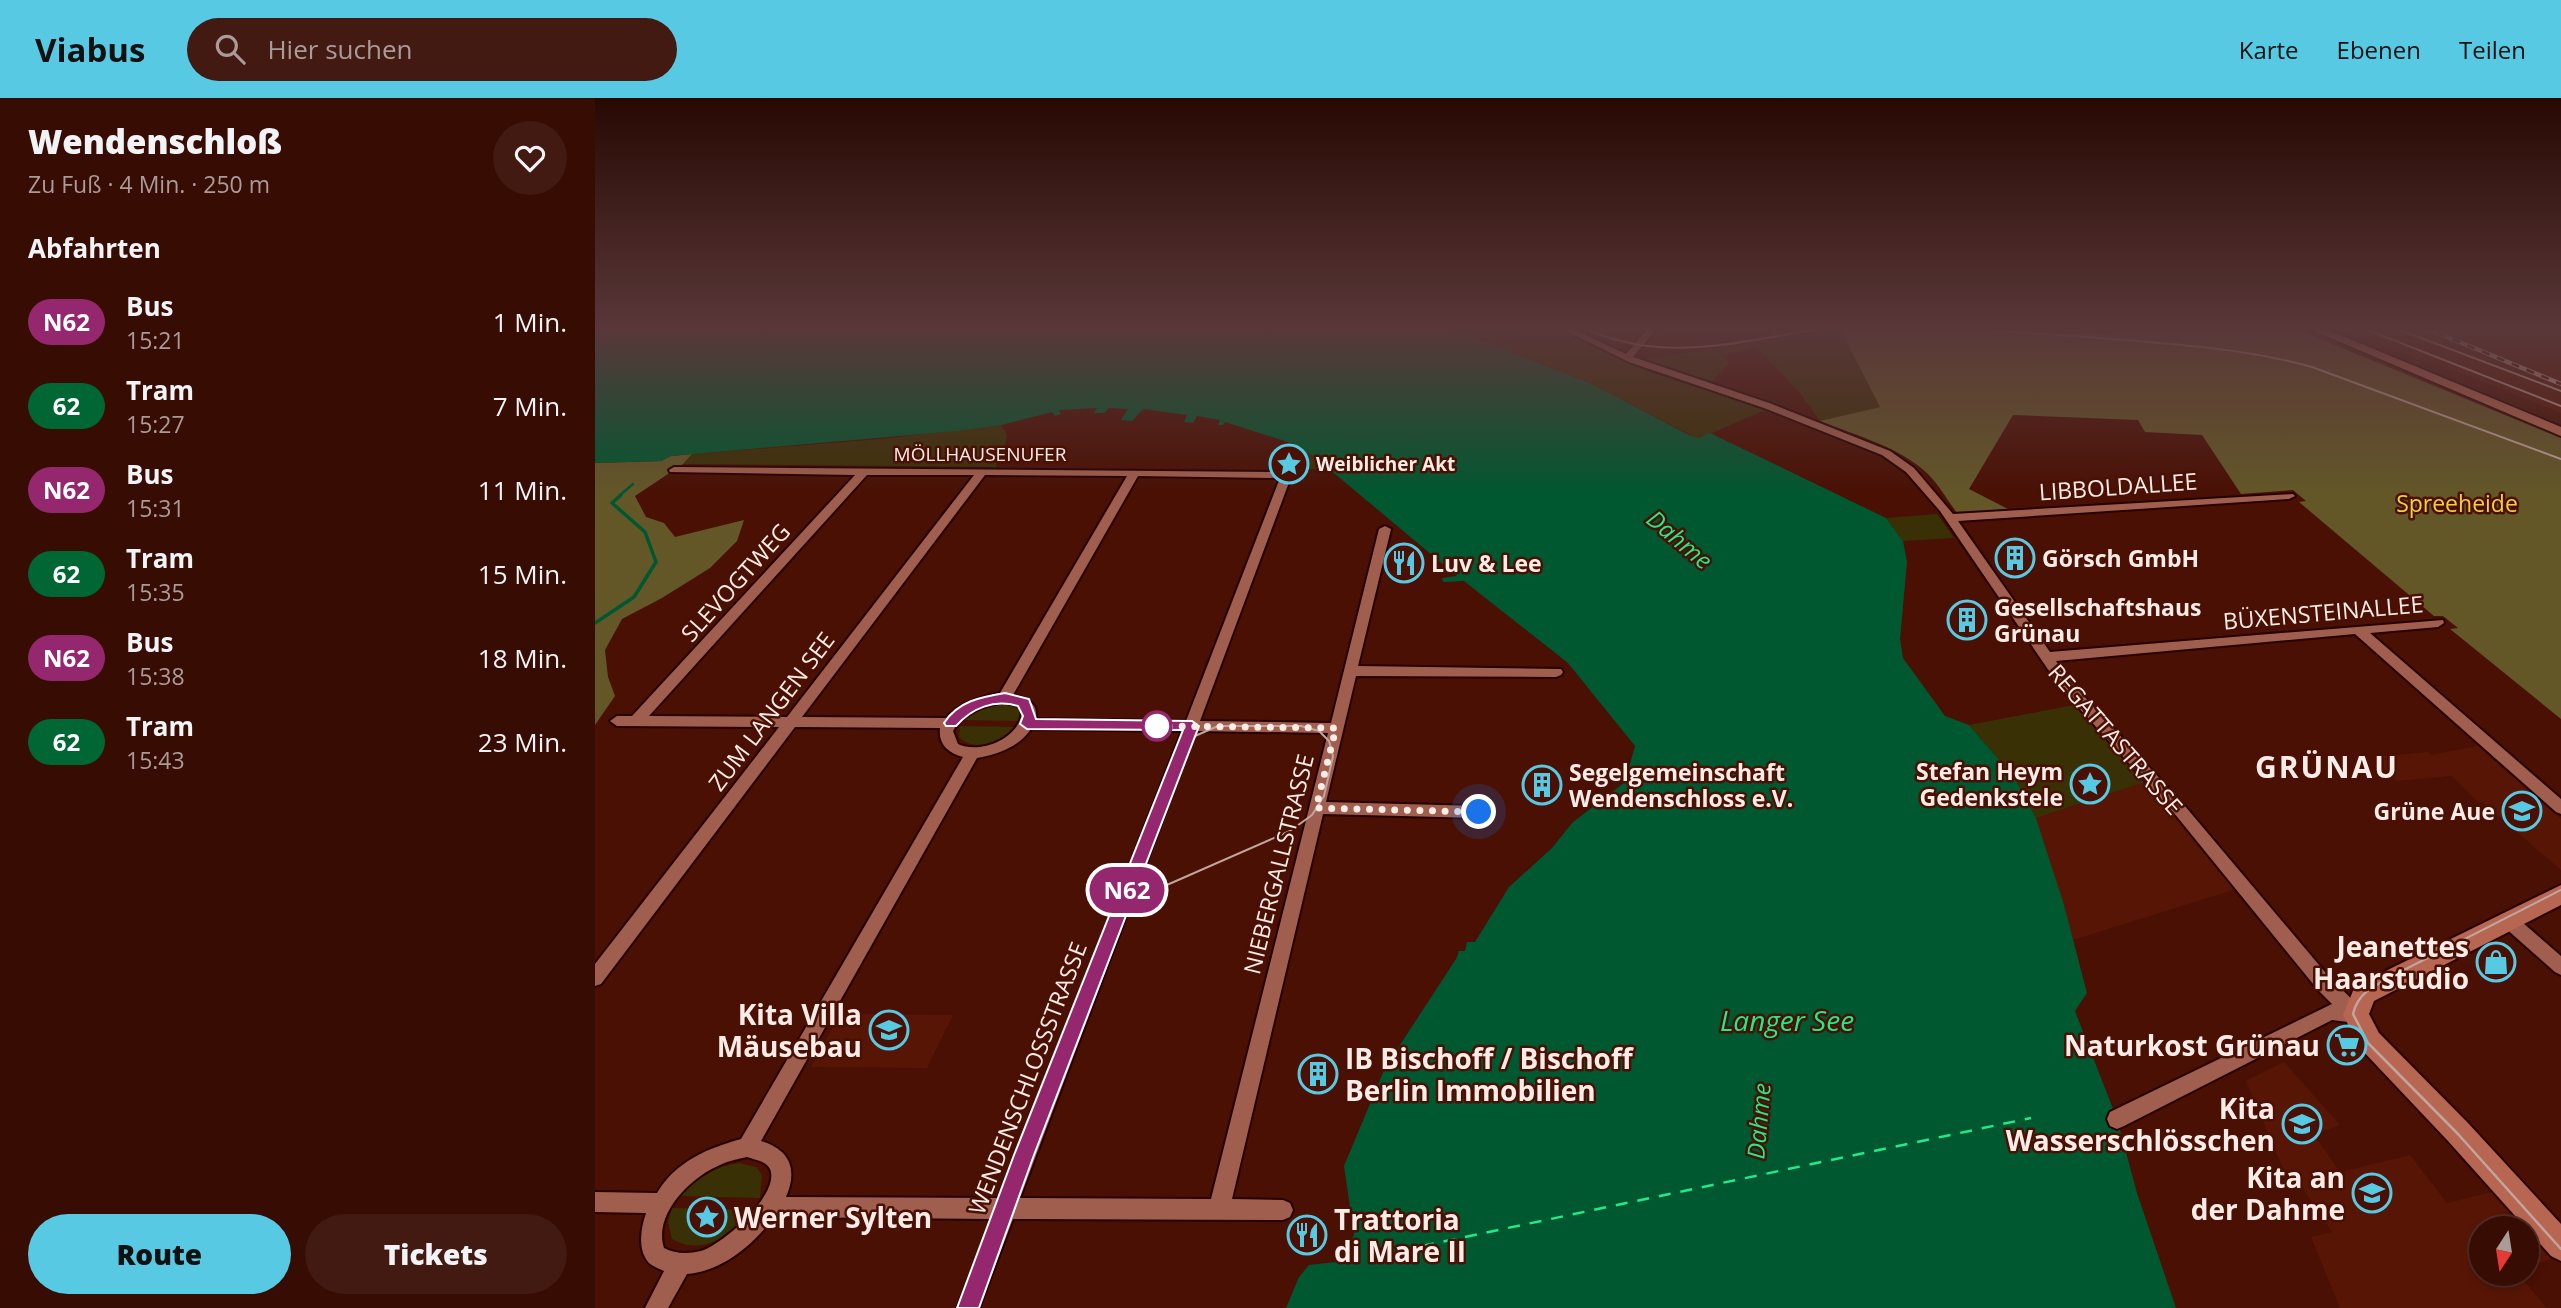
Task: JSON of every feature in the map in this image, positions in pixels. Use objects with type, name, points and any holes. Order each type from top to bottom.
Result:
[{"type":"main road","points":[[2449,383],[2561,432]]},
{"type":"main road","points":[[2357,1015],[2364,995],[2561,894]]},
{"type":"main road","name":"REGATTASTRASSE","points":[[2357,1015],[2370,1041],[2467,1141],[2561,1246]]},
{"type":"street","name":"REGATTASTRASSE","points":[[1696,383],[1768,406],[1860,442],[1903,463],[1950,518],[2045,657],[2088,712],[2179,809],[2325,984],[2357,1015]]},
{"type":"street","name":"MÖLLHAUSENUFER","points":[[674,470],[1285,475]]},
{"type":"street","name":"SLEVOGTWEG","points":[[636,721],[864,471]]},
{"type":"street","name":"ZUM LANGEN SEE","points":[[595,978],[982,472]]},
{"type":"street","points":[[1005,697],[1135,472]]},
{"type":"street","name":"WENDENSCHLOSSSTRASSE","points":[[968,1308],[1286,479],[1285,475]]},
{"type":"street","name":"LIBBOLDALLEE","points":[[1950,518],[2289,496]]},
{"type":"street","name":"NIEBERGALLSTRASSE","points":[[1219,1210],[1385,529]]},
{"type":"street","name":"BÜXENSTEINALLEE","points":[[2045,657],[2438,623]]},
{"type":"street","points":[[2358,630],[2561,808]]},
{"type":"street","points":[[1350,671],[1556,673]]},
{"type":"street","points":[[1005,697],[1024,703],[1030,716],[1027,724],[1011,741],[986,751],[973,752],[961,751],[947,740],[951,723],[958,714],[980,701],[1005,697]]},
{"type":"street","points":[[617,721],[951,723]]},
{"type":"street","points":[[1027,724],[1336,728]]},
{"type":"street","points":[[747,1147],[973,752]]},
{"type":"street","points":[[1316,808],[1479,812]]},
{"type":"street","points":[[2509,921],[2561,967]]},
{"type":"street","points":[[2117,1119],[2331,1012],[2357,1015]]},
{"type":"street","points":[[747,1147],[772,1154],[779,1164],[779,1191],[772,1207],[741,1241],[720,1254],[700,1262],[681,1264],[667,1262],[657,1255],[651,1245],[652,1219],[660,1203],[679,1179],[706,1159],[727,1150],[747,1147]]},
{"type":"street","points":[[595,1202],[660,1203]]},
{"type":"street","points":[[772,1207],[1283,1210]]},
{"type":"street","points":[[656,1308],[681,1264]]},
{"type":"shaded area","points":[[1591,383],[1685,383],[1765,410],[1698,439]]},
{"type":"shaded area","points":[[1791,383],[1868,383],[1880,407],[1820,421]]},
{"type":"shaded area","points":[[2487,383],[2561,383],[2561,413]]},
{"type":"shaded area","points":[[1001,425],[1007,435],[996,467],[683,464],[692,454],[881,439]]},
{"type":"shaded area","points":[[1287,452],[1310,452],[1328,469],[1281,469]]},
{"type":"shaded area","points":[[1937,514],[1954,538],[1903,541],[1886,518]]},
{"type":"shaded area","points":[[1004,704],[1019,709],[1020,721],[964,720],[985,707]]},
{"type":"shaded area","points":[[2074,705],[2145,782],[2036,818],[2014,777],[1969,725]]},
{"type":"shaded area","points":[[960,726],[1017,727],[997,741],[973,745],[959,737]]},
{"type":"shaded area","name":"Grüne Aue","points":[[2478,746],[2561,819],[2561,870],[2482,802],[2478,802],[2452,776],[2396,781],[2374,757],[2428,752],[2431,755]]},
{"type":"shaded area","points":[[2145,782],[2236,889],[2073,940],[2036,818]]},
{"type":"shaded area","name":"Kita Villa Mäusebau","points":[[840,1014],[953,1015],[927,1068],[811,1067]]},
{"type":"shaded area","points":[[2284,1062],[2340,1125],[2314,1135],[2340,1172],[2410,1155],[2447,1203],[2496,1191],[2518,1216],[2469,1216],[2469,1286],[2528,1286],[2547,1308],[2340,1308],[2311,1237],[2332,1232],[2300,1184],[2291,1187],[2246,1081]]},
{"type":"shaded area","points":[[739,1163],[756,1167],[762,1175],[760,1198],[680,1196],[707,1174]]},
{"type":"shaded area","points":[[672,1208],[753,1210],[727,1234],[706,1244],[695,1245],[672,1239],[668,1221]]},
{"type":"shaded area","points":[[2539,1239],[2555,1257],[2539,1263]]},
{"type":"green space","name":"Spreeheide","points":[[1868,383],[2428,383],[2561,438],[2561,719],[2450,629],[2458,628],[2443,616],[2434,616],[2299,502],[2306,501],[2293,490],[2241,494],[2202,435],[2145,432],[2138,420],[2013,415],[1969,489],[2010,510],[1957,513],[1932,478],[1904,456],[1820,421],[1880,407]]},
{"type":"green space","points":[[692,454],[683,464],[635,496],[646,517],[664,523],[675,537],[744,520],[737,541],[710,568],[622,619],[605,650],[608,677],[615,696],[595,725],[595,463],[661,461],[671,456]]},
{"type":"water","name":"Langer See","points":[[595,383],[1591,383],[1689,435],[1698,438],[1710,433],[1886,518],[1903,541],[1907,562],[1900,639],[1903,658],[1945,716],[1969,725],[2014,777],[2036,818],[2064,905],[2087,993],[2075,1011],[2117,1119],[2137,1193],[2176,1308],[1286,1308],[1299,1277],[1309,1265],[1345,1261],[1354,1234],[1344,1166],[1385,1068],[1459,951],[1465,951],[1467,942],[1475,942],[1509,887],[1552,848],[1572,823],[1625,782],[1635,746],[1568,663],[1464,581],[1443,582],[1442,578],[1457,576],[1310,453],[1287,452],[1290,445],[1294,444],[1225,422],[1218,425],[1220,420],[1197,416],[1193,423],[1184,422],[1187,415],[1143,409],[1132,421],[1121,420],[1128,409],[1109,408],[1104,413],[1094,413],[1097,408],[1058,410],[1061,414],[1055,416],[1052,412],[1001,425],[956,431],[671,456],[661,461],[595,463]]},
{"type":"waterway","points":[[619,496],[633,484]]},
{"type":"waterway","points":[[595,623],[634,597],[656,562],[645,532],[612,503],[621,495]]},
{"type":"ferry route","points":[[1422,1246],[2031,1118]]},
{"type":"tram line","points":[[2357,383],[2561,459]]},
{"type":"tram line","points":[[2504,383],[2561,406]]},
{"type":"tram line","points":[[2541,383],[2561,391]]},
{"type":"tram line","points":[[1093,974],[1177,757],[1195,736],[1218,726],[1301,726],[1319,731],[1329,741],[1333,756],[1324,796],[1312,815],[1290,831],[1144,895],[1125,914],[1099,974]]},
{"type":"tram line","points":[[2396,974],[2561,890]]},
{"type":"tram line","points":[[963,1308],[1093,973]]},
{"type":"tram line","points":[[973,1308],[1099,973]]},
{"type":"tram line","points":[[2400,973],[2371,988],[2356,1006],[2353,1014],[2368,1043],[2458,1134],[2561,1249]]},
{"type":"bus line","name":"N62","points":[[951,723],[958,714],[980,701],[1005,697],[1024,703],[1030,716],[1027,724],[1192,726],[1024,1155],[968,1308]]},
{"type":"place","name":"Weiblicher Akt","points":[[1289,464]]},
{"type":"place","name":"Görsch GmbH","points":[[2015,558]]},
{"type":"place","name":"Luv & Lee","points":[[1404,563]]},
{"type":"place","name":"Gesellschaftshaus Grünau","points":[[1967,620]]},
{"type":"place","name":"Stefan Heym Gedenkstele","points":[[2090,784]]},
{"type":"place","name":"Segelgemeinschaft Wendenschloss e.V.","points":[[1542,785]]},
{"type":"place","name":"Grüne Aue","points":[[2522,811]]},
{"type":"place","name":"Jeanettes Haarstudio","points":[[2496,962]]},
{"type":"place","name":"Kita Villa Mäusebau","points":[[889,1030]]},
{"type":"place","name":"Naturkost Grünau","points":[[2347,1045]]},
{"type":"place","name":"IB Bischoff / Bischoff Berlin Immobilien","points":[[1318,1074]]},
{"type":"place","name":"Kita Wasserschlösschen","points":[[2302,1124]]},
{"type":"place","name":"Kita an der Dahme","points":[[2372,1193]]},
{"type":"place","name":"Werner Sylten","points":[[707,1217]]},
{"type":"place","name":"Trattoria di Mare II","points":[[1307,1235]]},
{"type":"district","name":"GRÜNAU","points":[[2327,766]]},
{"type":"route","points":[[1157,726],[1336,728],[1316,808],[1479,812]]},
{"type":"water label","name":"Dahme","points":[[1680,539]]},
{"type":"water label","name":"Dahme","points":[[1758,1121]]}]
